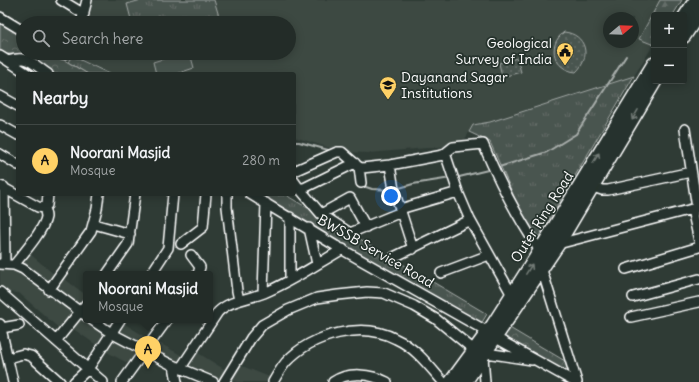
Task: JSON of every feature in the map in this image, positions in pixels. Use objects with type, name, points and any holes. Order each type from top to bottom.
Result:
[{"type":"highway","points":[[687,14],[696,0]]},
{"type":"highway","points":[[687,31],[699,13]]},
{"type":"highway","name":"Outer Ring Road","points":[[465,382],[492,335],[512,295],[651,69]]},
{"type":"highway","name":"Outer Ring Road","points":[[492,335],[542,270],[653,84]]},
{"type":"highway","name":"Outer Ring Road","points":[[451,382],[481,353]]},
{"type":"street","points":[[60,0],[80,16]]},
{"type":"street","points":[[83,16],[87,0]]},
{"type":"street","points":[[0,17],[16,27]]},
{"type":"street","points":[[0,56],[25,72]]},
{"type":"street","points":[[8,61],[16,58]]},
{"type":"street","points":[[27,60],[45,72]]},
{"type":"street","points":[[0,96],[16,105]]},
{"type":"street","points":[[0,124],[16,134]]},
{"type":"street","points":[[684,129],[696,208],[699,241]]},
{"type":"street","points":[[297,185],[304,188],[356,164],[390,166],[443,155],[453,147],[483,144],[495,173],[523,227],[540,251]]},
{"type":"street","points":[[296,169],[335,152],[342,152],[356,164],[361,183]]},
{"type":"street","points":[[0,154],[16,163]]},
{"type":"street","points":[[443,155],[446,156],[452,176],[470,220],[512,295]]},
{"type":"street","points":[[390,166],[393,185],[413,249]]},
{"type":"street","points":[[593,187],[608,190],[691,172]]},
{"type":"street","points":[[297,185],[321,214],[350,233],[366,227],[400,207],[458,192]]},
{"type":"street","points":[[2,187],[16,195]]},
{"type":"street","points":[[2,187],[6,264]]},
{"type":"street","points":[[18,196],[38,207],[44,208]]},
{"type":"street","points":[[44,208],[47,205],[48,196]]},
{"type":"street","points":[[49,290],[94,224],[99,196]]},
{"type":"street","points":[[110,271],[128,244],[134,196]]},
{"type":"street","points":[[153,271],[168,248],[173,196]]},
{"type":"street","points":[[181,244],[203,227],[206,196]]},
{"type":"street","points":[[227,196],[228,215],[239,300]]},
{"type":"street","name":"BWSSB Service Road","points":[[254,196],[537,361],[576,382]]},
{"type":"street","points":[[321,214],[350,198],[366,227]]},
{"type":"street","points":[[263,293],[266,203]]},
{"type":"street","points":[[6,264],[29,246],[44,224],[46,214],[44,208]]},
{"type":"street","points":[[558,244],[696,208]]},
{"type":"street","points":[[290,217],[290,280]]},
{"type":"street","points":[[394,257],[470,220]]},
{"type":"street","points":[[94,224],[130,234]]},
{"type":"street","points":[[309,228],[316,264]]},
{"type":"street","points":[[626,269],[699,247]]},
{"type":"street","points":[[213,319],[224,307],[239,300],[263,293],[290,280],[343,249]]},
{"type":"street","points":[[191,255],[200,267],[199,271]]},
{"type":"street","points":[[441,273],[489,255]]},
{"type":"street","points":[[6,264],[23,269],[83,314],[56,341]]},
{"type":"street","points":[[542,270],[576,382]]},
{"type":"street","points":[[633,297],[699,279]]},
{"type":"street","points":[[0,292],[103,382]]},
{"type":"street","points":[[224,382],[251,338],[262,325],[288,310],[317,298],[367,292],[384,293],[414,306],[436,318],[481,353],[537,361]]},
{"type":"street","points":[[631,317],[699,302]]},
{"type":"street","points":[[96,323],[111,333],[177,368],[213,382]]},
{"type":"street","points":[[74,382],[88,369],[118,323]]},
{"type":"street","points":[[122,382],[165,323]]},
{"type":"street","points":[[176,382],[177,368],[210,323]]},
{"type":"street","points":[[13,382],[0,329],[19,325]]},
{"type":"street","points":[[273,382],[287,361],[303,347],[323,337],[357,331],[374,332],[396,338],[414,349],[443,382]]},
{"type":"street","points":[[481,353],[485,382]]},
{"type":"street","points":[[8,358],[23,354],[31,356],[60,382]]},
{"type":"street","points":[[333,382],[349,375],[364,375],[377,377],[387,382]]},
{"type":"shaded area","name":"Dayanand Sagar Institutions","points":[[90,0],[682,0],[675,12],[651,12],[651,49],[634,76],[490,122],[473,125],[462,145],[369,153],[343,152],[296,138],[296,72],[106,72],[80,60],[296,60],[296,16],[84,16]]},
{"type":"shaded area","points":[[29,253],[56,276],[48,285],[20,263]]},
{"type":"shaded area","points":[[0,267],[20,270],[75,316],[62,331],[19,293],[3,292],[0,290]]},
{"type":"shaded area","points":[[62,277],[83,293],[83,304],[80,309],[53,289]]},
{"type":"shaded area","points":[[80,319],[83,323],[86,323],[105,336],[99,347],[72,328]]},
{"type":"shaded area","points":[[121,323],[124,323],[150,340],[144,349],[116,332]]},
{"type":"shaded area","points":[[110,338],[139,354],[133,366],[103,350]]},
{"type":"shaded area","points":[[156,341],[186,358],[179,367],[148,351]]},
{"type":"shaded area","points":[[195,351],[227,371],[221,381],[183,368]]},
{"type":"shaded area","points":[[237,364],[272,378],[270,382],[238,382],[228,380]]},
{"type":"green space","points":[[141,0],[214,0],[219,16],[130,16],[127,4]]},
{"type":"green space","points":[[660,0],[682,0],[675,12],[654,12]]},
{"type":"green space","points":[[651,17],[651,44],[639,39]]},
{"type":"green space","points":[[0,22],[16,32],[16,54],[7,54],[0,50]]},
{"type":"green space","points":[[564,32],[577,37],[582,42],[584,47],[584,60],[576,72],[562,67],[555,56],[555,44]]},
{"type":"green space","points":[[517,58],[521,72],[502,77],[499,63]]},
{"type":"green space","points":[[29,60],[64,60],[85,72],[49,72]]},
{"type":"green space","points":[[69,60],[80,60],[106,72],[85,72],[68,62]]},
{"type":"green space","points":[[159,60],[192,60],[194,68],[182,72],[156,72],[153,62]]},
{"type":"green space","points":[[634,76],[537,240],[527,226],[490,142],[469,132],[473,125],[490,122]]},
{"type":"green space","points":[[260,196],[288,196],[487,314],[481,324]]},
{"type":"green space","points":[[508,327],[565,361],[569,377],[502,337]]},
{"type":"waterway","points":[[496,168],[547,152],[576,134],[626,56]]},
{"type":"waterway","points":[[296,142],[332,151]]},
{"type":"waterway","points":[[455,178],[492,169]]},
{"type":"waterway","points":[[396,189],[413,184],[451,178]]},
{"type":"waterway","points":[[363,186],[372,189],[390,190]]},
{"type":"place","name":"Geological Survey of India","points":[[565,66]]},
{"type":"place","name":"Dayanand Sagar Institutions","points":[[388,100]]},
{"type":"place","name":"Noorani Masjid","points":[[148,369]]}]
